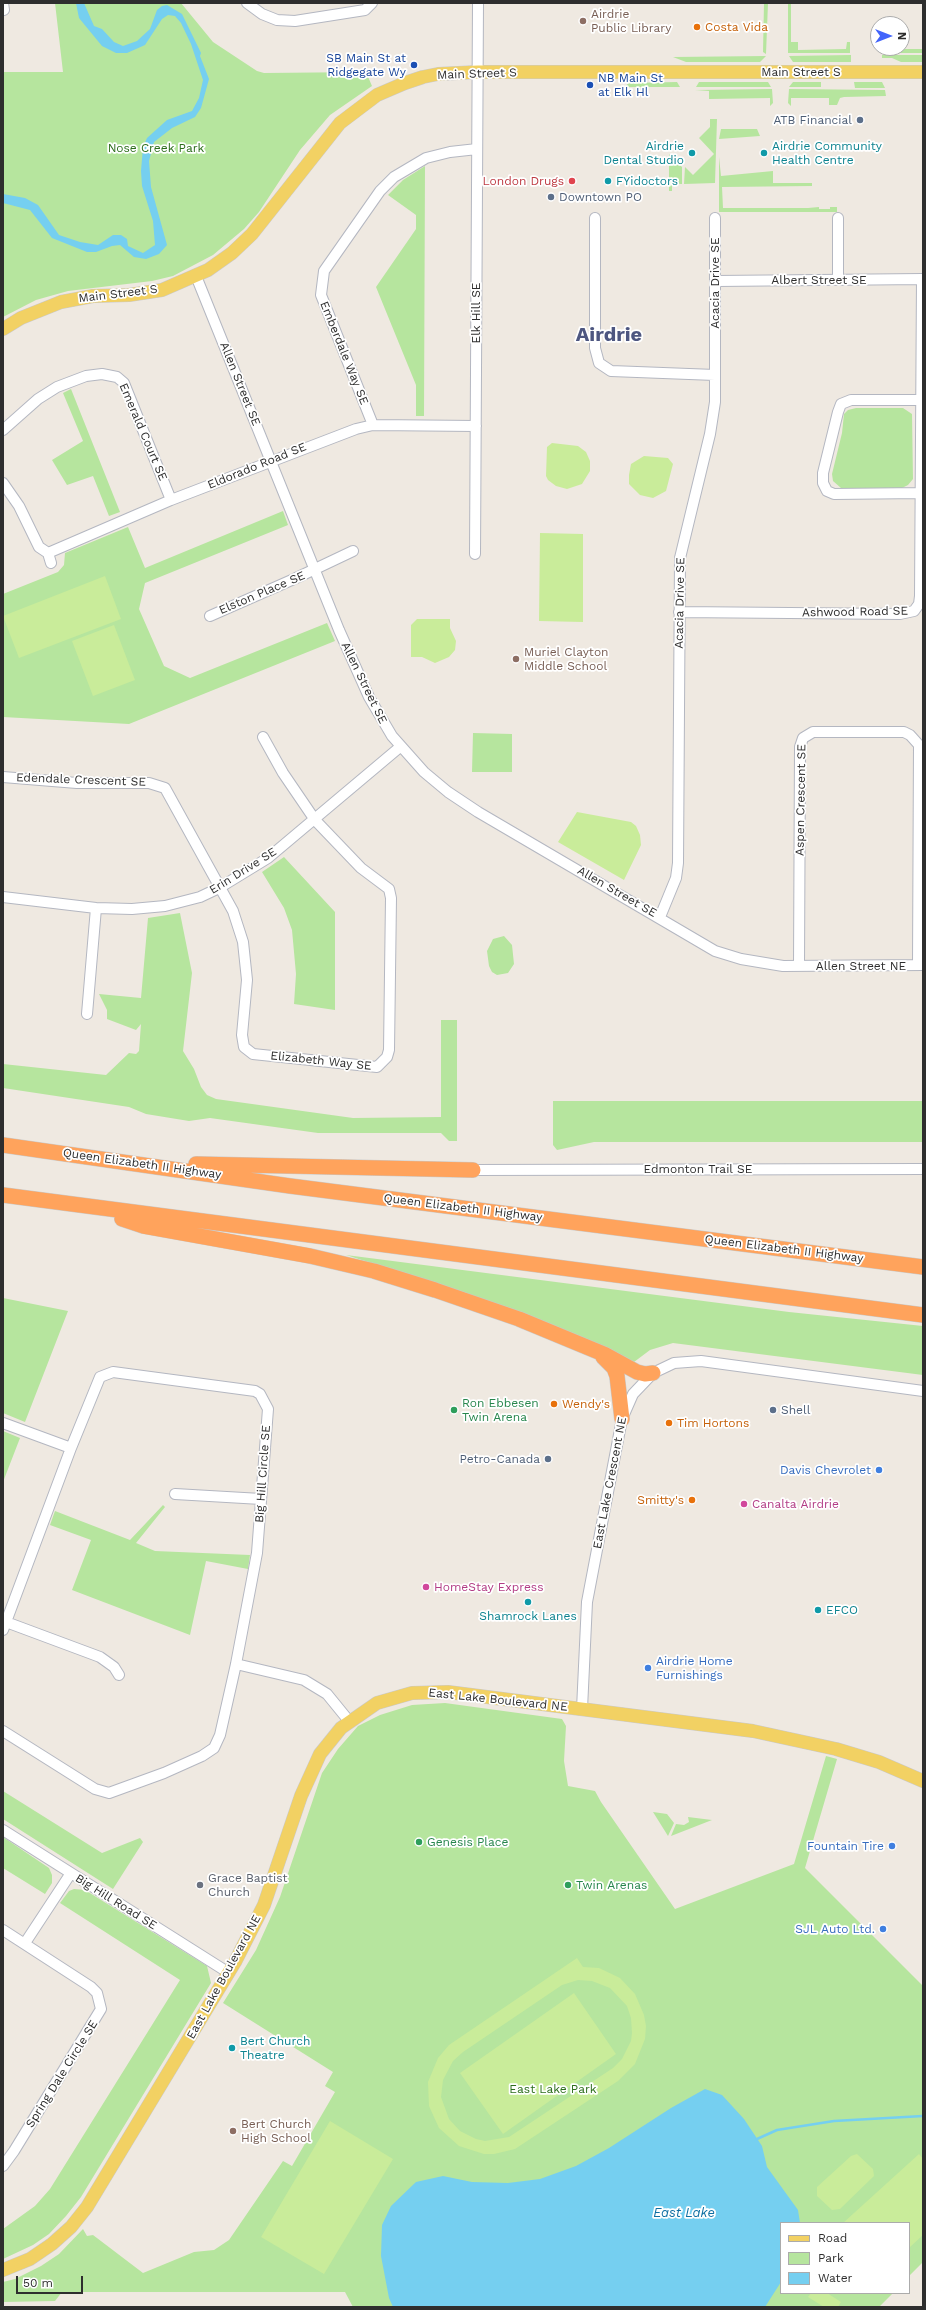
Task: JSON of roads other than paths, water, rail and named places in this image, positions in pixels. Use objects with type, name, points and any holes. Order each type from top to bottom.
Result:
[{"type":"highway","name":"Queen Elizabeth II Highway","points":[[3,1145],[132,1162],[290,1186],[923,1267]]},
{"type":"highway","points":[[132,1162],[473,1170]]},
{"type":"highway","points":[[3,1196],[923,1315]]},
{"type":"highway","points":[[90,1208],[143,1226],[310,1256],[374,1271],[474,1303],[584,1345],[637,1372],[645,1374],[653,1373]]},
{"type":"highway","points":[[584,1345],[602,1356],[614,1368],[618,1382],[622,1419]]},
{"type":"main road","name":"Main Street S","points":[[3,329],[31,313],[61,302],[93,296],[129,295],[162,290],[196,276],[232,253],[252,234],[319,147],[340,123],[359,106],[377,95],[405,82],[438,74],[478,72],[923,72]]},
{"type":"main road","name":"East Lake Boulevard NE","points":[[3,2270],[30,2259],[52,2244],[71,2227],[84,2211],[229,1973],[264,1905],[310,1772],[330,1740],[349,1721],[377,1703],[396,1696],[419,1692],[448,1692],[754,1731],[792,1738],[879,1762],[923,1781]]},
{"type":"street","points":[[247,3],[262,14],[277,20],[295,21],[365,10],[372,3]]},
{"type":"street","name":"Elk Hill SE","points":[[475,554],[478,3]]},
{"type":"street","name":"Emberdale Way SE","points":[[373,425],[322,295],[324,271],[380,191],[394,177],[426,158],[450,152],[477,149]]},
{"type":"street","points":[[595,218],[595,348],[599,363],[611,371],[715,375]]},
{"type":"street","name":"Acacia Drive SE","points":[[660,917],[676,878],[678,862],[680,558],[713,420],[716,281],[715,218]]},
{"type":"street","points":[[838,218],[838,280]]},
{"type":"street","name":"Allen Street SE","points":[[196,276],[315,570],[369,697],[382,722],[400,747],[436,782],[478,812],[660,917],[715,951],[764,964],[799,966]]},
{"type":"street","name":"Albert Street SE","points":[[716,281],[923,279]]},
{"type":"street","name":"Ashwood Road SE","points":[[679,612],[900,614],[914,611],[919,604],[920,596],[923,279]]},
{"type":"street","name":"Emerald Court SE","points":[[3,430],[38,398],[57,387],[86,376],[102,374],[117,377],[124,383],[171,500]]},
{"type":"street","points":[[920,493],[834,494],[827,491],[823,482],[823,473],[841,404],[851,400],[922,400]]},
{"type":"street","name":"Eldorado Road SE","points":[[3,482],[19,506],[39,547],[49,558],[171,500],[336,435],[373,425],[476,426]]},
{"type":"street","name":"Elston Place SE","points":[[210,616],[315,570],[353,551]]},
{"type":"street","name":"Aspen Crescent SE","points":[[799,966],[800,747],[803,738],[813,732],[904,732],[916,740],[919,745],[920,966]]},
{"type":"street","points":[[263,737],[283,773],[315,820]]},
{"type":"street","name":"Erin Drive SE","points":[[3,898],[96,908],[132,909],[165,906],[200,897],[219,888],[268,858],[400,747]]},
{"type":"street","name":"Edendale Crescent SE","points":[[3,777],[77,783],[149,783],[161,786],[169,793],[219,888]]},
{"type":"street","name":"Elizabeth Way SE","points":[[219,888],[233,912],[245,954],[247,980],[242,1035],[244,1047],[253,1054],[377,1067],[387,1057],[389,1050],[391,894],[383,883],[361,868],[315,820]]},
{"type":"street","points":[[87,1014],[96,908]]},
{"type":"street","name":"Allen Street NE","points":[[799,966],[920,966]]},
{"type":"street","name":"Edmonton Trail SE","points":[[473,1170],[923,1169]]},
{"type":"street","name":"East Lake Crescent NE","points":[[582,1709],[587,1602],[622,1419],[633,1394],[653,1373],[674,1363],[701,1361],[923,1391]]},
{"type":"street","name":"Big Hill Circle SE","points":[[3,1731],[95,1789],[103,1792],[117,1792],[190,1762],[214,1748],[220,1735],[258,1553],[268,1409],[264,1398],[255,1391],[108,1372],[100,1377],[96,1381],[4,1626]]},
{"type":"street","points":[[3,1423],[71,1448]]},
{"type":"street","points":[[174,1494],[261,1499]]},
{"type":"street","points":[[4,1626],[100,1657],[114,1667],[119,1675]]},
{"type":"street","points":[[236,1664],[304,1680],[327,1694],[349,1721]]},
{"type":"street","name":"Big Hill Road SE","points":[[3,1830],[229,1973]]},
{"type":"street","points":[[25,1943],[71,1873]]},
{"type":"street","name":"Spring Dale Circle SE","points":[[3,1930],[91,1987],[97,1993],[101,2009],[19,2144],[3,2166]]},
{"type":"water","points":[[76,3],[84,3],[94,26],[102,29],[114,42],[123,46],[137,41],[150,29],[157,10],[162,6],[167,5],[182,14],[201,53],[200,56],[209,79],[201,108],[195,117],[172,128],[154,142],[149,161],[151,187],[167,245],[159,254],[146,259],[134,257],[120,245],[112,246],[96,252],[87,252],[52,238],[30,210],[3,203],[3,194],[25,198],[38,205],[59,235],[80,242],[98,245],[113,235],[121,235],[127,239],[128,246],[143,253],[155,245],[153,221],[142,186],[141,171],[143,147],[147,138],[167,120],[192,111],[199,98],[203,80],[191,44],[181,23],[175,16],[168,15],[162,19],[145,45],[127,53],[116,53],[102,46],[79,18]]},
{"type":"water","name":"East Lake","points":[[705,2089],[722,2095],[744,2119],[762,2146],[767,2167],[798,2210],[800,2222],[780,2222],[780,2284],[765,2307],[393,2307],[389,2298],[381,2256],[382,2225],[391,2206],[416,2182],[443,2176],[472,2182],[508,2183],[540,2179],[576,2166],[609,2148],[671,2108]]},
{"type":"waterway","points":[[757,2139],[777,2130],[834,2121],[923,2116]]},
{"type":"place","name":"Airdrie Public Library","points":[[583,21]]},
{"type":"place","name":"Costa Vida","points":[[697,27]]},
{"type":"place","name":"SB Main St at Ridgegate Wy","points":[[414,65]]},
{"type":"place","name":"NB Main St at Elk Hl","points":[[590,85]]},
{"type":"place","name":"ATB Financial","points":[[860,120]]},
{"type":"place","name":"Airdrie Dental Studio","points":[[692,153]]},
{"type":"place","name":"Airdrie Community Health Centre","points":[[764,153]]},
{"type":"place","name":"London Drugs","points":[[572,181]]},
{"type":"place","name":"FYidoctors","points":[[608,181]]},
{"type":"place","name":"Downtown PO","points":[[551,197]]},
{"type":"place","name":"Muriel Clayton Middle School","points":[[516,659]]},
{"type":"place","name":"Wendy's","points":[[554,1404]]},
{"type":"place","name":"Ron Ebbesen Twin Arena","points":[[454,1410]]},
{"type":"place","name":"Shell","points":[[773,1410]]},
{"type":"place","name":"Tim Hortons","points":[[669,1423]]},
{"type":"place","name":"Petro-Canada","points":[[548,1459]]},
{"type":"place","name":"Davis Chevrolet","points":[[879,1470]]},
{"type":"place","name":"Smitty's","points":[[692,1500]]},
{"type":"place","name":"Canalta Airdrie","points":[[744,1504]]},
{"type":"place","name":"HomeStay Express","points":[[426,1587]]},
{"type":"place","name":"Shamrock Lanes","points":[[528,1602]]},
{"type":"place","name":"EFCO","points":[[818,1610]]},
{"type":"place","name":"Airdrie Home Furnishings","points":[[648,1668]]},
{"type":"place","name":"Genesis Place","points":[[419,1842]]},
{"type":"place","name":"Fountain Tire","points":[[892,1846]]},
{"type":"place","name":"Grace Baptist Church","points":[[200,1885]]},
{"type":"place","name":"Twin Arenas","points":[[568,1885]]},
{"type":"place","name":"SJL Auto Ltd.","points":[[883,1929]]},
{"type":"place","name":"Bert Church Theatre","points":[[232,2048]]},
{"type":"place","name":"Bert Church High School","points":[[233,2131]]},
{"type":"district","name":"Airdrie","points":[[609,335]]},
{"type":"park label","name":"Nose Creek Park","points":[[156,148]]},
{"type":"park label","name":"East Lake Park","points":[[553,2089]]}]
